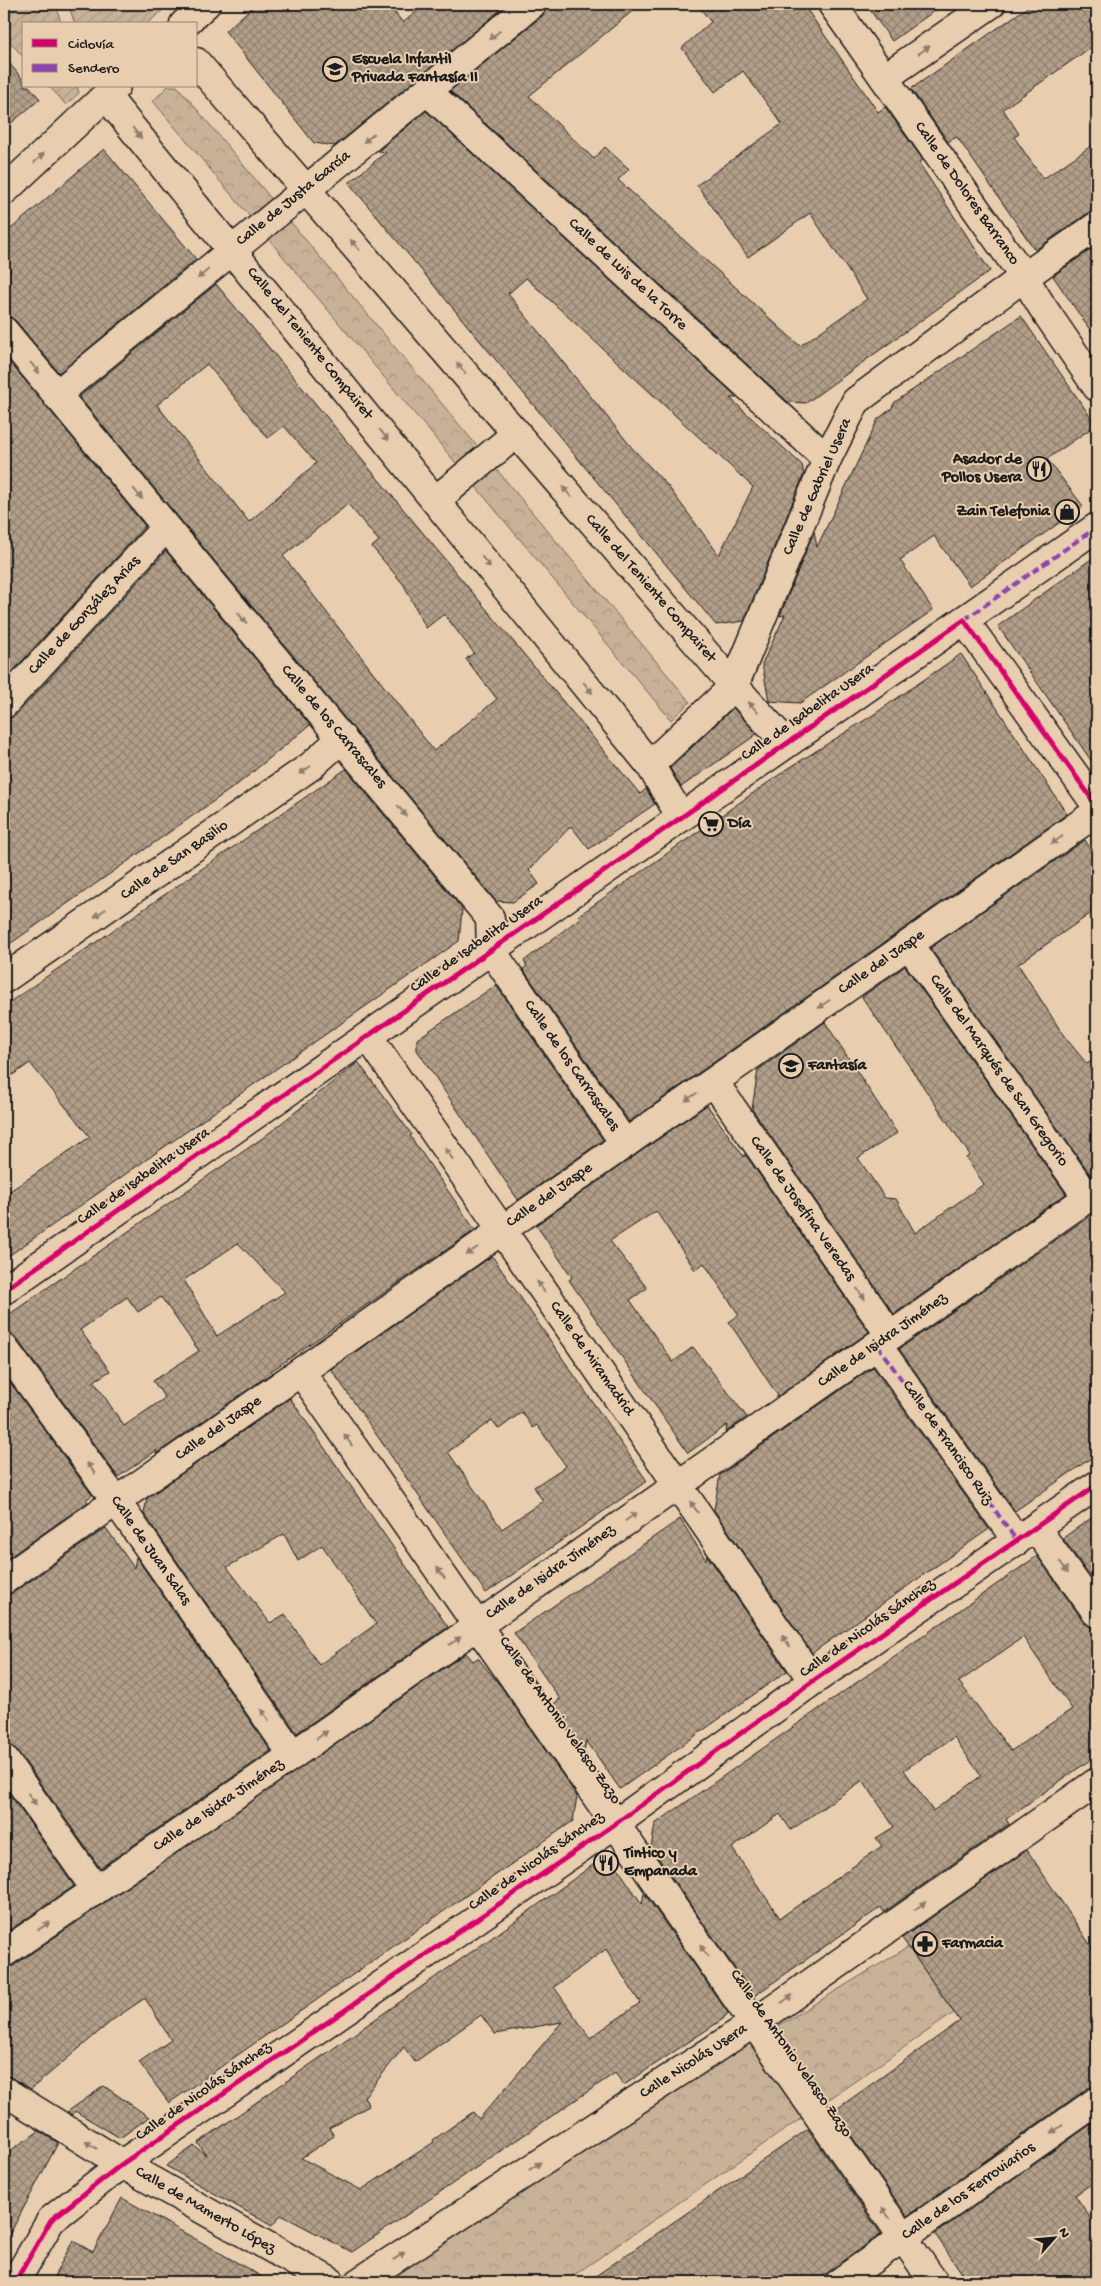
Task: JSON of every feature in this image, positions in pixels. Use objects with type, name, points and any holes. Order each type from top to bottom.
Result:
[{"type":"street","points":[[186,22],[206,4]]},
{"type":"street","name":"Calle de Justa García","points":[[56,395],[532,4]]},
{"type":"street","name":"Calle de Dolores Barranco","points":[[832,4],[1024,277],[1097,386]]},
{"type":"street","points":[[884,78],[991,4]]},
{"type":"street","name":"Calle del Teniente Compairet","points":[[198,64],[734,686],[786,743]]},
{"type":"street","points":[[4,191],[111,91]]},
{"type":"street","name":"Calle del Teniente Compairet","points":[[111,91],[232,249],[650,765],[681,817]]},
{"type":"street","name":"Calle de Luis de la Torre","points":[[427,91],[827,459]]},
{"type":"street","name":"Calle de Gabriel Usera","points":[[650,765],[734,686],[827,459],[856,401],[1024,277],[1097,226]]},
{"type":"street","name":"Calle de los Carrascales","points":[[4,331],[490,918],[491,950],[625,1144]]},
{"type":"street","points":[[436,500],[517,433]]},
{"type":"street","name":"Calle de González Arias","points":[[4,704],[166,527]]},
{"type":"street","name":"Calle de Isabelita Usera","points":[[4,1290],[1097,527]]},
{"type":"street","points":[[964,620],[1097,806]]},
{"type":"street","name":"Calle de San Basilio","points":[[4,979],[311,766],[342,738]]},
{"type":"street","name":"Calle del Jaspe","points":[[4,1580],[1097,812]]},
{"type":"street","name":"Calle del Marqués de San Gregorio","points":[[909,944],[1092,1195]]},
{"type":"street","name":"Calle de Miramadrid","points":[[368,1036],[814,1681]]},
{"type":"street","name":"Calle de Josefina Veredas","points":[[714,1082],[883,1340]]},
{"type":"street","name":"Calle de Isidra Jiménez","points":[[4,1953],[293,1755],[1092,1195]]},
{"type":"street","name":"Calle de Francisco Ruiz","points":[[883,1340],[1026,1535],[1097,1613]]},
{"type":"street","name":"Calle de Juan Salas","points":[[4,1348],[116,1501],[293,1755]]},
{"type":"street","name":"Calle de Antonio Velasco Zazo","points":[[301,1372],[934,2282]]},
{"type":"street","name":"Calle de Nicolás Sánchez","points":[[15,2282],[51,2220],[122,2164],[615,1824],[814,1681],[1097,1485]]},
{"type":"street","points":[[4,1759],[96,1890]]},
{"type":"street","name":"Calle Nicolás Usera","points":[[358,2282],[754,2023],[1097,1782]]},
{"type":"street","name":"Calle de Mamerto López","points":[[4,2091],[122,2164],[331,2282]]},
{"type":"street","name":"Calle de los Ferroviarios","points":[[840,2282],[1097,2101]]},
{"type":"green space","points":[[4,4],[56,4],[60,22],[22,22],[22,56],[4,35]]},
{"type":"green space","points":[[68,4],[149,4],[162,11],[148,22],[74,22]]},
{"type":"green space","points":[[51,88],[78,88],[79,93],[66,105]]},
{"type":"green space","points":[[166,88],[179,88],[190,101],[690,702],[671,720],[153,101]]},
{"type":"green space","points":[[908,1947],[954,2013],[564,2282],[394,2282],[375,2271]]},
{"type":"building","points":[[256,4],[388,4],[403,23],[425,4],[508,4],[335,146],[314,143],[225,31]]},
{"type":"building","points":[[547,4],[641,4],[529,96],[594,159],[605,147],[629,169],[618,180],[800,346],[867,299],[810,213],[748,257],[697,185],[782,124],[743,71],[715,92],[682,48],[711,22],[697,4],[803,4],[878,112],[885,107],[923,160],[919,163],[990,271],[806,403],[788,402],[450,91],[542,16]]},
{"type":"building","points":[[866,4],[944,4],[892,41]]},
{"type":"building","points":[[1032,4],[1097,4],[1097,43],[1003,109],[1019,134],[1014,137],[1043,179],[1097,142],[1097,211],[1088,213],[1035,250],[957,137],[948,142],[911,89]]},
{"type":"building","points":[[4,57],[22,79],[22,88],[31,88],[40,99],[4,129]]},
{"type":"building","points":[[426,111],[738,398],[730,398],[802,465],[804,474],[744,621],[716,625],[349,183],[386,152],[378,151]],"holes":[[[526,278],[753,487],[719,555],[667,485],[633,449],[508,294]]]},
{"type":"building","points":[[104,149],[196,259],[59,373],[16,321],[4,316],[4,235]]},
{"type":"building","points":[[1097,245],[1097,340],[1053,276]]},
{"type":"building","points":[[216,284],[640,794],[646,789],[655,804],[589,849],[571,826],[529,870],[539,884],[513,902],[496,901],[79,397]],"holes":[[[207,364],[268,438],[284,426],[316,463],[249,522],[157,405]],[[348,504],[379,541],[372,547],[404,585],[426,628],[444,614],[474,653],[466,659],[497,699],[434,751],[283,556]]]},
{"type":"building","points":[[1021,316],[1096,425],[1047,459],[1083,506],[970,586],[934,536],[900,560],[933,610],[800,703],[769,701],[762,664],[785,615],[780,616],[814,531],[817,547],[878,419],[891,409],[895,402]]},
{"type":"building","points":[[4,355],[145,526],[4,681]]},
{"type":"building","points":[[166,551],[310,725],[238,784],[4,948],[4,719],[16,715]]},
{"type":"building","points":[[1097,555],[1097,769],[998,626]]},
{"type":"building","points":[[961,654],[1067,814],[629,1122],[523,969],[527,966],[524,961],[580,918],[578,916],[786,770],[873,715]]},
{"type":"building","points":[[733,708],[757,734],[681,787],[670,768]]},
{"type":"building","points":[[346,769],[462,909],[459,941],[4,1259],[4,1195],[90,1137],[30,1063],[4,1081],[4,1006]]},
{"type":"building","points":[[1085,840],[1097,859],[1097,909],[1018,964],[1064,1036],[1087,1064],[1097,1058],[1097,1176],[1092,1177],[930,948]]},
{"type":"building","points":[[905,966],[1066,1194],[894,1314],[752,1109],[758,1070],[825,1022],[897,1133],[858,1158],[885,1198],[896,1199],[915,1233],[984,1184],[966,1158],[970,1155],[862,997]]},
{"type":"building","points":[[496,985],[603,1140],[518,1200],[417,1050],[417,1039]]},
{"type":"building","points":[[358,1062],[412,1135],[410,1136],[475,1230],[271,1371],[272,1373],[156,1454],[157,1450],[118,1477],[17,1339],[11,1334],[4,1333],[4,1318],[264,1137]],"holes":[[[238,1243],[285,1292],[217,1336],[184,1280]],[[127,1297],[138,1312],[161,1297],[199,1351],[153,1381],[165,1398],[124,1426],[94,1381],[110,1371],[80,1330]]]},
{"type":"building","points":[[707,1105],[744,1157],[745,1154],[869,1332],[778,1396],[729,1322],[739,1315],[704,1263],[695,1270],[656,1211],[610,1241],[647,1288],[630,1300],[673,1362],[693,1347],[747,1417],[726,1432],[727,1425],[688,1453],[569,1280],[572,1277],[536,1225]]},
{"type":"building","points":[[1097,1211],[1097,1454],[1015,1511],[899,1349]]},
{"type":"building","points":[[492,1256],[647,1481],[486,1593],[331,1369]],"holes":[[[522,1412],[533,1428],[537,1425],[566,1466],[534,1487],[543,1501],[502,1529],[448,1452],[492,1420],[499,1429]]]},
{"type":"building","points":[[873,1367],[989,1529],[812,1653],[714,1510],[720,1475]]},
{"type":"building","points":[[4,1374],[92,1495],[86,1500],[88,1502],[4,1561]]},
{"type":"building","points":[[290,1398],[448,1627],[297,1733],[144,1514],[147,1498]],"holes":[[[284,1534],[298,1561],[322,1545],[376,1624],[319,1665],[285,1614],[270,1623],[227,1567]]]},
{"type":"building","points":[[1097,1514],[1097,1587],[1063,1538]]},
{"type":"building","points":[[680,1519],[706,1560],[707,1555],[787,1671],[620,1789],[586,1740],[584,1752],[552,1705],[560,1699],[514,1633]]},
{"type":"building","points":[[106,1528],[134,1568],[136,1557],[271,1751],[100,1868],[17,1750],[11,1745],[4,1744],[4,1595],[13,1593]]},
{"type":"building","points":[[1037,1556],[1084,1622],[1090,1627],[1097,1628],[1097,1755],[1006,1819],[1009,1824],[884,1912],[881,1907],[754,1996],[651,1848],[655,1824]],"holes":[[[1023,1637],[1072,1709],[1011,1751],[959,1682]],[[954,1737],[981,1776],[933,1811],[904,1770]],[[863,1780],[894,1827],[876,1838],[882,1846],[780,1918],[732,1848],[780,1814],[791,1830]]]},
{"type":"building","points":[[466,1653],[473,1661],[478,1658],[502,1688],[577,1796],[573,1821],[169,2103],[139,2062],[171,2040],[145,1998],[114,2019],[31,2089],[4,2075],[4,1968],[13,1966]]},
{"type":"building","points":[[4,1786],[74,1886],[4,1934]]},
{"type":"building","points":[[1027,1850],[1097,1955],[1097,2086],[1088,2088],[907,2216],[834,2111],[960,2021],[902,1938]]},
{"type":"building","points":[[608,1854],[642,1904],[644,1893],[728,2013],[723,2019],[624,2085],[615,2073],[352,2252],[281,2215],[272,2226],[166,2166],[194,2146],[206,2155],[198,2143],[510,1925]],"holes":[[[606,1949],[640,2003],[590,2038],[554,1987]],[[481,2015],[495,2034],[562,2022],[479,2119],[473,2112],[433,2140],[434,2142],[361,2190],[301,2158],[334,2136],[329,2128],[369,2106],[364,2097],[404,2047],[415,2062]]]},
{"type":"building","points":[[104,2086],[149,2117],[120,2138],[75,2111],[73,2115],[67,2112]]},
{"type":"building","points":[[1097,2120],[1097,2180],[1075,2195],[1097,2228],[1097,2282],[968,2282],[935,2234]]},
{"type":"building","points":[[808,2129],[881,2234],[829,2272],[813,2282],[587,2282]]},
{"type":"building","points":[[39,2131],[58,2143],[4,2245],[4,2155]]},
{"type":"building","points":[[122,2198],[271,2282],[51,2282],[73,2241],[93,2252]]},
{"type":"marked path","points":[[964,620],[1097,527]]},
{"type":"marked path","points":[[877,1345],[1017,1541]]},
{"type":"cycle path","points":[[4,1290],[964,620],[1097,806]]},
{"type":"cycle path","points":[[15,2282],[51,2220],[122,2164],[615,1824],[813,1681],[1097,1485]]},
{"type":"place","name":"Escuela Infantil Privada Fantasía II","points":[[335,69]]},
{"type":"place","name":"Asador de Pollos Usera","points":[[1039,469]]},
{"type":"place","name":"Zain Telefonia","points":[[1067,512]]},
{"type":"place","name":"Día","points":[[711,824]]},
{"type":"place","name":"Fantasía","points":[[791,1066]]},
{"type":"place","name":"Tintico y Empanada","points":[[606,1863]]},
{"type":"place","name":"Farmacia","points":[[925,1944]]}]
